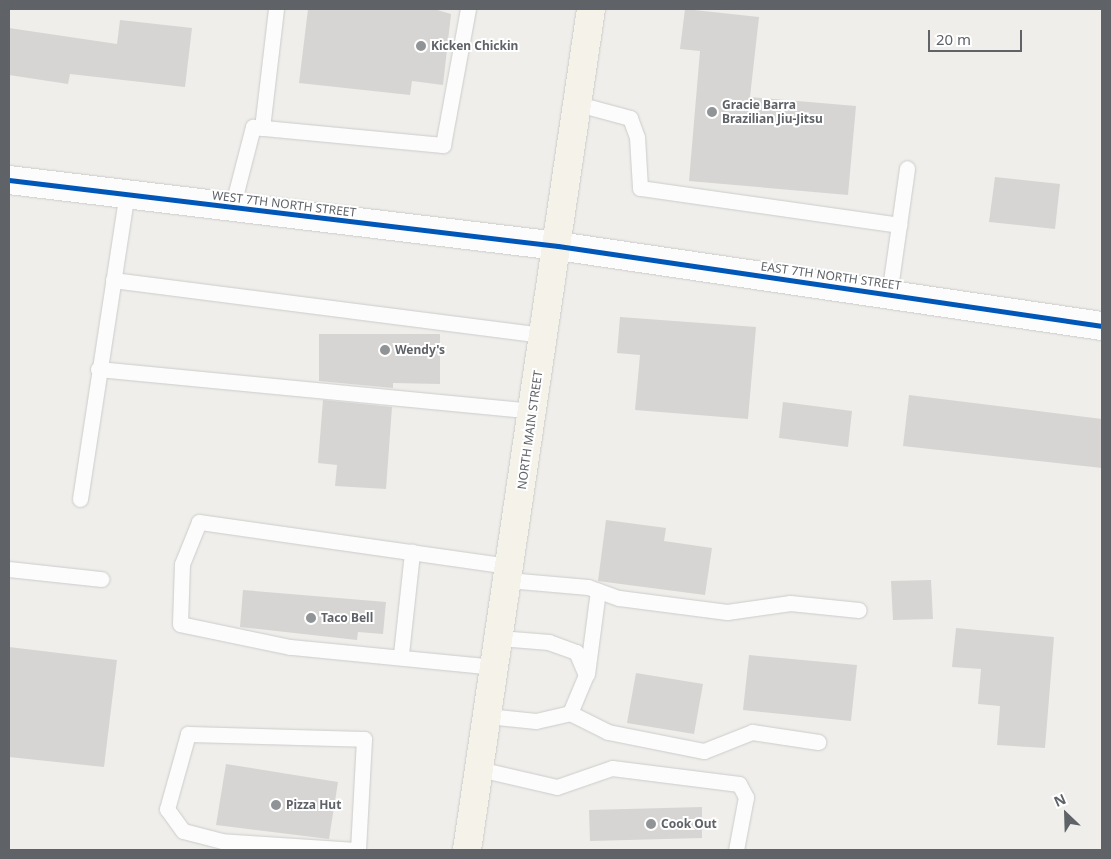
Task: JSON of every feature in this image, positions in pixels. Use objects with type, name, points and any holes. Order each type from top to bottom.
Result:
[{"type":"main road","name":"NORTH MAIN STREET","points":[[467,850],[533,412],[542,335],[558,246],[592,9]]},
{"type":"street","name":"WEST 7TH NORTH STREET","points":[[9,180],[558,246]]},
{"type":"street","name":"EAST 7TH NORTH STREET","points":[[558,246],[1102,326]]},
{"type":"lane","points":[[262,128],[276,9]]},
{"type":"lane","points":[[232,208],[253,127],[443,145],[468,9]]},
{"type":"lane","points":[[578,104],[630,118],[637,137],[640,188],[899,225]]},
{"type":"lane","points":[[889,295],[907,168]]},
{"type":"lane","points":[[80,499],[98,369],[127,193]]},
{"type":"lane","points":[[113,280],[542,335]]},
{"type":"lane","points":[[98,369],[533,412]]},
{"type":"lane","points":[[495,667],[400,654],[290,647],[180,624],[182,564],[199,522],[412,552],[598,591],[619,598],[727,612],[790,603],[859,610]]},
{"type":"lane","points":[[400,654],[412,552]]},
{"type":"lane","points":[[9,569],[101,579]]},
{"type":"lane","points":[[570,713],[586,675],[598,591]]},
{"type":"lane","points":[[499,638],[549,642],[576,652],[586,675]]},
{"type":"lane","points":[[487,716],[536,721],[570,713],[616,734],[704,751],[752,732],[818,742]]},
{"type":"lane","points":[[188,734],[364,739],[357,850],[222,846],[183,831],[167,809],[188,734]]},
{"type":"lane","points":[[479,769],[557,787],[612,768],[739,784],[746,797],[736,850]]},
{"type":"building","points":[[308,9],[434,9],[451,14],[443,85],[412,81],[410,95],[299,83]]},
{"type":"building","points":[[685,9],[759,17],[750,97],[856,106],[848,195],[689,181],[700,51],[680,49]]},
{"type":"building","points":[[120,20],[192,28],[185,87],[70,74],[68,84],[9,75],[9,28],[117,44]]},
{"type":"building","points":[[995,177],[1060,184],[1055,229],[989,222]]},
{"type":"building","points":[[620,317],[756,327],[748,419],[635,410],[640,355],[617,353]]},
{"type":"building","points":[[319,334],[440,334],[440,384],[393,383],[393,388],[319,381]]},
{"type":"building","points":[[909,395],[1102,419],[1102,468],[903,446]]},
{"type":"building","points":[[323,400],[392,407],[386,489],[335,486],[337,465],[318,463]]},
{"type":"building","points":[[783,402],[852,411],[848,447],[779,438]]},
{"type":"building","points":[[606,520],[666,528],[664,541],[712,548],[705,595],[598,581]]},
{"type":"building","points":[[931,580],[933,619],[893,620],[891,581]]},
{"type":"building","points":[[243,590],[386,602],[383,634],[358,632],[357,640],[240,627]]},
{"type":"building","points":[[956,628],[1054,637],[1045,748],[997,745],[1000,706],[978,704],[981,669],[952,667]]},
{"type":"building","points":[[9,647],[117,660],[104,767],[9,757]]},
{"type":"building","points":[[749,655],[857,665],[851,721],[743,710]]},
{"type":"building","points":[[636,673],[703,684],[694,734],[627,723]]},
{"type":"building","points":[[226,764],[338,782],[329,839],[216,825]]},
{"type":"building","points":[[702,807],[702,838],[590,841],[589,810]]},
{"type":"cycle path","points":[[9,180],[558,246],[1102,326]]},
{"type":"place","name":"Kicken Chickin","points":[[421,46]]},
{"type":"place","name":"Gracie Barra Brazilian Jiu-Jitsu","points":[[712,112]]},
{"type":"place","name":"Wendy's","points":[[385,350]]},
{"type":"place","name":"Taco Bell","points":[[311,618]]},
{"type":"place","name":"Pizza Hut","points":[[276,805]]},
{"type":"place","name":"Cook Out","points":[[651,824]]}]
